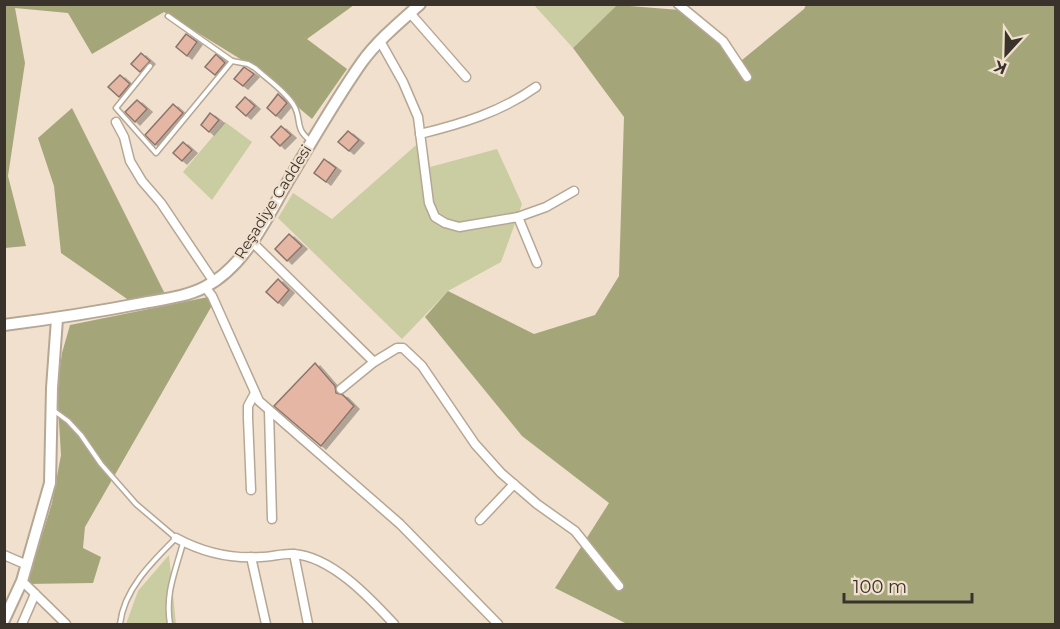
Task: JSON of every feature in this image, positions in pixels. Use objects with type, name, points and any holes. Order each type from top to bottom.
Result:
[{"type":"street","name":"Reşadiye Caddesi","points":[[4,325],[57,319],[185,295],[210,284],[233,266],[252,242],[311,142],[362,63],[380,40],[420,4]]},
{"type":"street","points":[[678,4],[723,41],[747,77]]},
{"type":"street","points":[[410,13],[466,77]]},
{"type":"street","points":[[380,40],[403,82],[417,117],[429,203],[435,217],[445,224],[459,227],[518,217],[546,207],[574,191]]},
{"type":"street","points":[[420,134],[470,122],[523,96],[536,87]]},
{"type":"street","points":[[116,122],[124,137],[130,161],[142,181],[161,203],[210,284],[217,307],[258,402],[400,524],[498,624]]},
{"type":"street","points":[[518,217],[537,263]]},
{"type":"street","points":[[252,242],[374,362]]},
{"type":"street","points":[[4,621],[22,581],[50,483],[57,319]]},
{"type":"street","points":[[341,389],[374,362],[397,348],[404,349],[422,366],[475,444],[514,484],[537,504],[575,531],[619,586]]},
{"type":"street","points":[[251,490],[248,406],[255,393]]},
{"type":"street","points":[[269,411],[272,519]]},
{"type":"street","points":[[480,520],[514,484]]},
{"type":"street","points":[[180,540],[194,547],[225,555],[251,557],[294,554],[322,563],[346,578],[394,624]]},
{"type":"street","points":[[294,554],[308,624]]},
{"type":"street","points":[[4,555],[27,565]]},
{"type":"street","points":[[251,557],[266,624]]},
{"type":"street","points":[[22,581],[66,624]]},
{"type":"street","points":[[22,624],[35,594]]},
{"type":"lane","points":[[168,16],[232,61],[249,64],[255,68],[291,101],[296,110],[300,132],[311,142]]},
{"type":"lane","points":[[150,66],[116,108],[156,153],[232,61]]},
{"type":"lane","points":[[52,409],[81,435],[101,464],[136,504],[180,540]]},
{"type":"lane","points":[[120,624],[123,609],[132,590],[180,540]]},
{"type":"lane","points":[[170,624],[168,602],[180,540]]},
{"type":"green space","points":[[5,5],[354,5],[307,39],[347,69],[312,119],[242,60],[164,12],[92,54],[68,13],[15,8],[25,63],[8,176],[26,246],[5,248]]},
{"type":"green space","points":[[534,5],[617,5],[573,48]]},
{"type":"green space","points":[[617,5],[680,10],[742,60],[806,5],[1055,5],[1055,624],[627,624],[555,588],[609,503],[522,436],[425,317],[448,291],[534,334],[595,315],[619,276],[624,117],[573,48]]},
{"type":"green space","points":[[72,108],[167,298],[130,301],[61,253],[54,186],[38,138]]},
{"type":"green space","points":[[225,122],[252,142],[212,200],[183,172]]},
{"type":"green space","points":[[423,139],[430,167],[497,149],[522,204],[501,262],[448,291],[402,339],[278,218],[293,193],[332,219]]},
{"type":"green space","points":[[218,295],[85,527],[83,548],[101,557],[93,583],[27,584],[52,503],[61,455],[57,389],[62,353],[70,325]]},
{"type":"green space","points":[[169,555],[176,624],[126,624],[138,591]]},
{"type":"building","points":[[186,34],[197,42],[187,56],[176,47]]},
{"type":"building","points":[[141,53],[150,61],[140,72],[131,64]]},
{"type":"building","points":[[216,54],[225,63],[215,75],[205,67]]},
{"type":"building","points":[[244,67],[254,74],[243,86],[234,79]]},
{"type":"building","points":[[120,75],[130,84],[119,97],[108,87]]},
{"type":"building","points":[[278,94],[287,103],[276,116],[267,108]]},
{"type":"building","points":[[245,97],[255,106],[246,116],[236,107]]},
{"type":"building","points":[[137,100],[147,109],[135,122],[125,112]]},
{"type":"building","points":[[173,104],[183,113],[155,145],[145,135]]},
{"type":"building","points":[[210,113],[219,120],[209,132],[201,125]]},
{"type":"building","points":[[281,126],[291,135],[280,146],[271,137]]},
{"type":"building","points":[[348,131],[359,140],[349,151],[338,142]]},
{"type":"building","points":[[183,142],[192,150],[182,161],[173,153]]},
{"type":"building","points":[[324,159],[336,168],[326,182],[314,173]]},
{"type":"building","points":[[289,234],[302,246],[287,261],[275,249]]},
{"type":"building","points":[[278,279],[289,290],[278,303],[266,292]]},
{"type":"building","points":[[315,363],[335,386],[336,393],[343,395],[354,406],[321,446],[274,406]]}]
